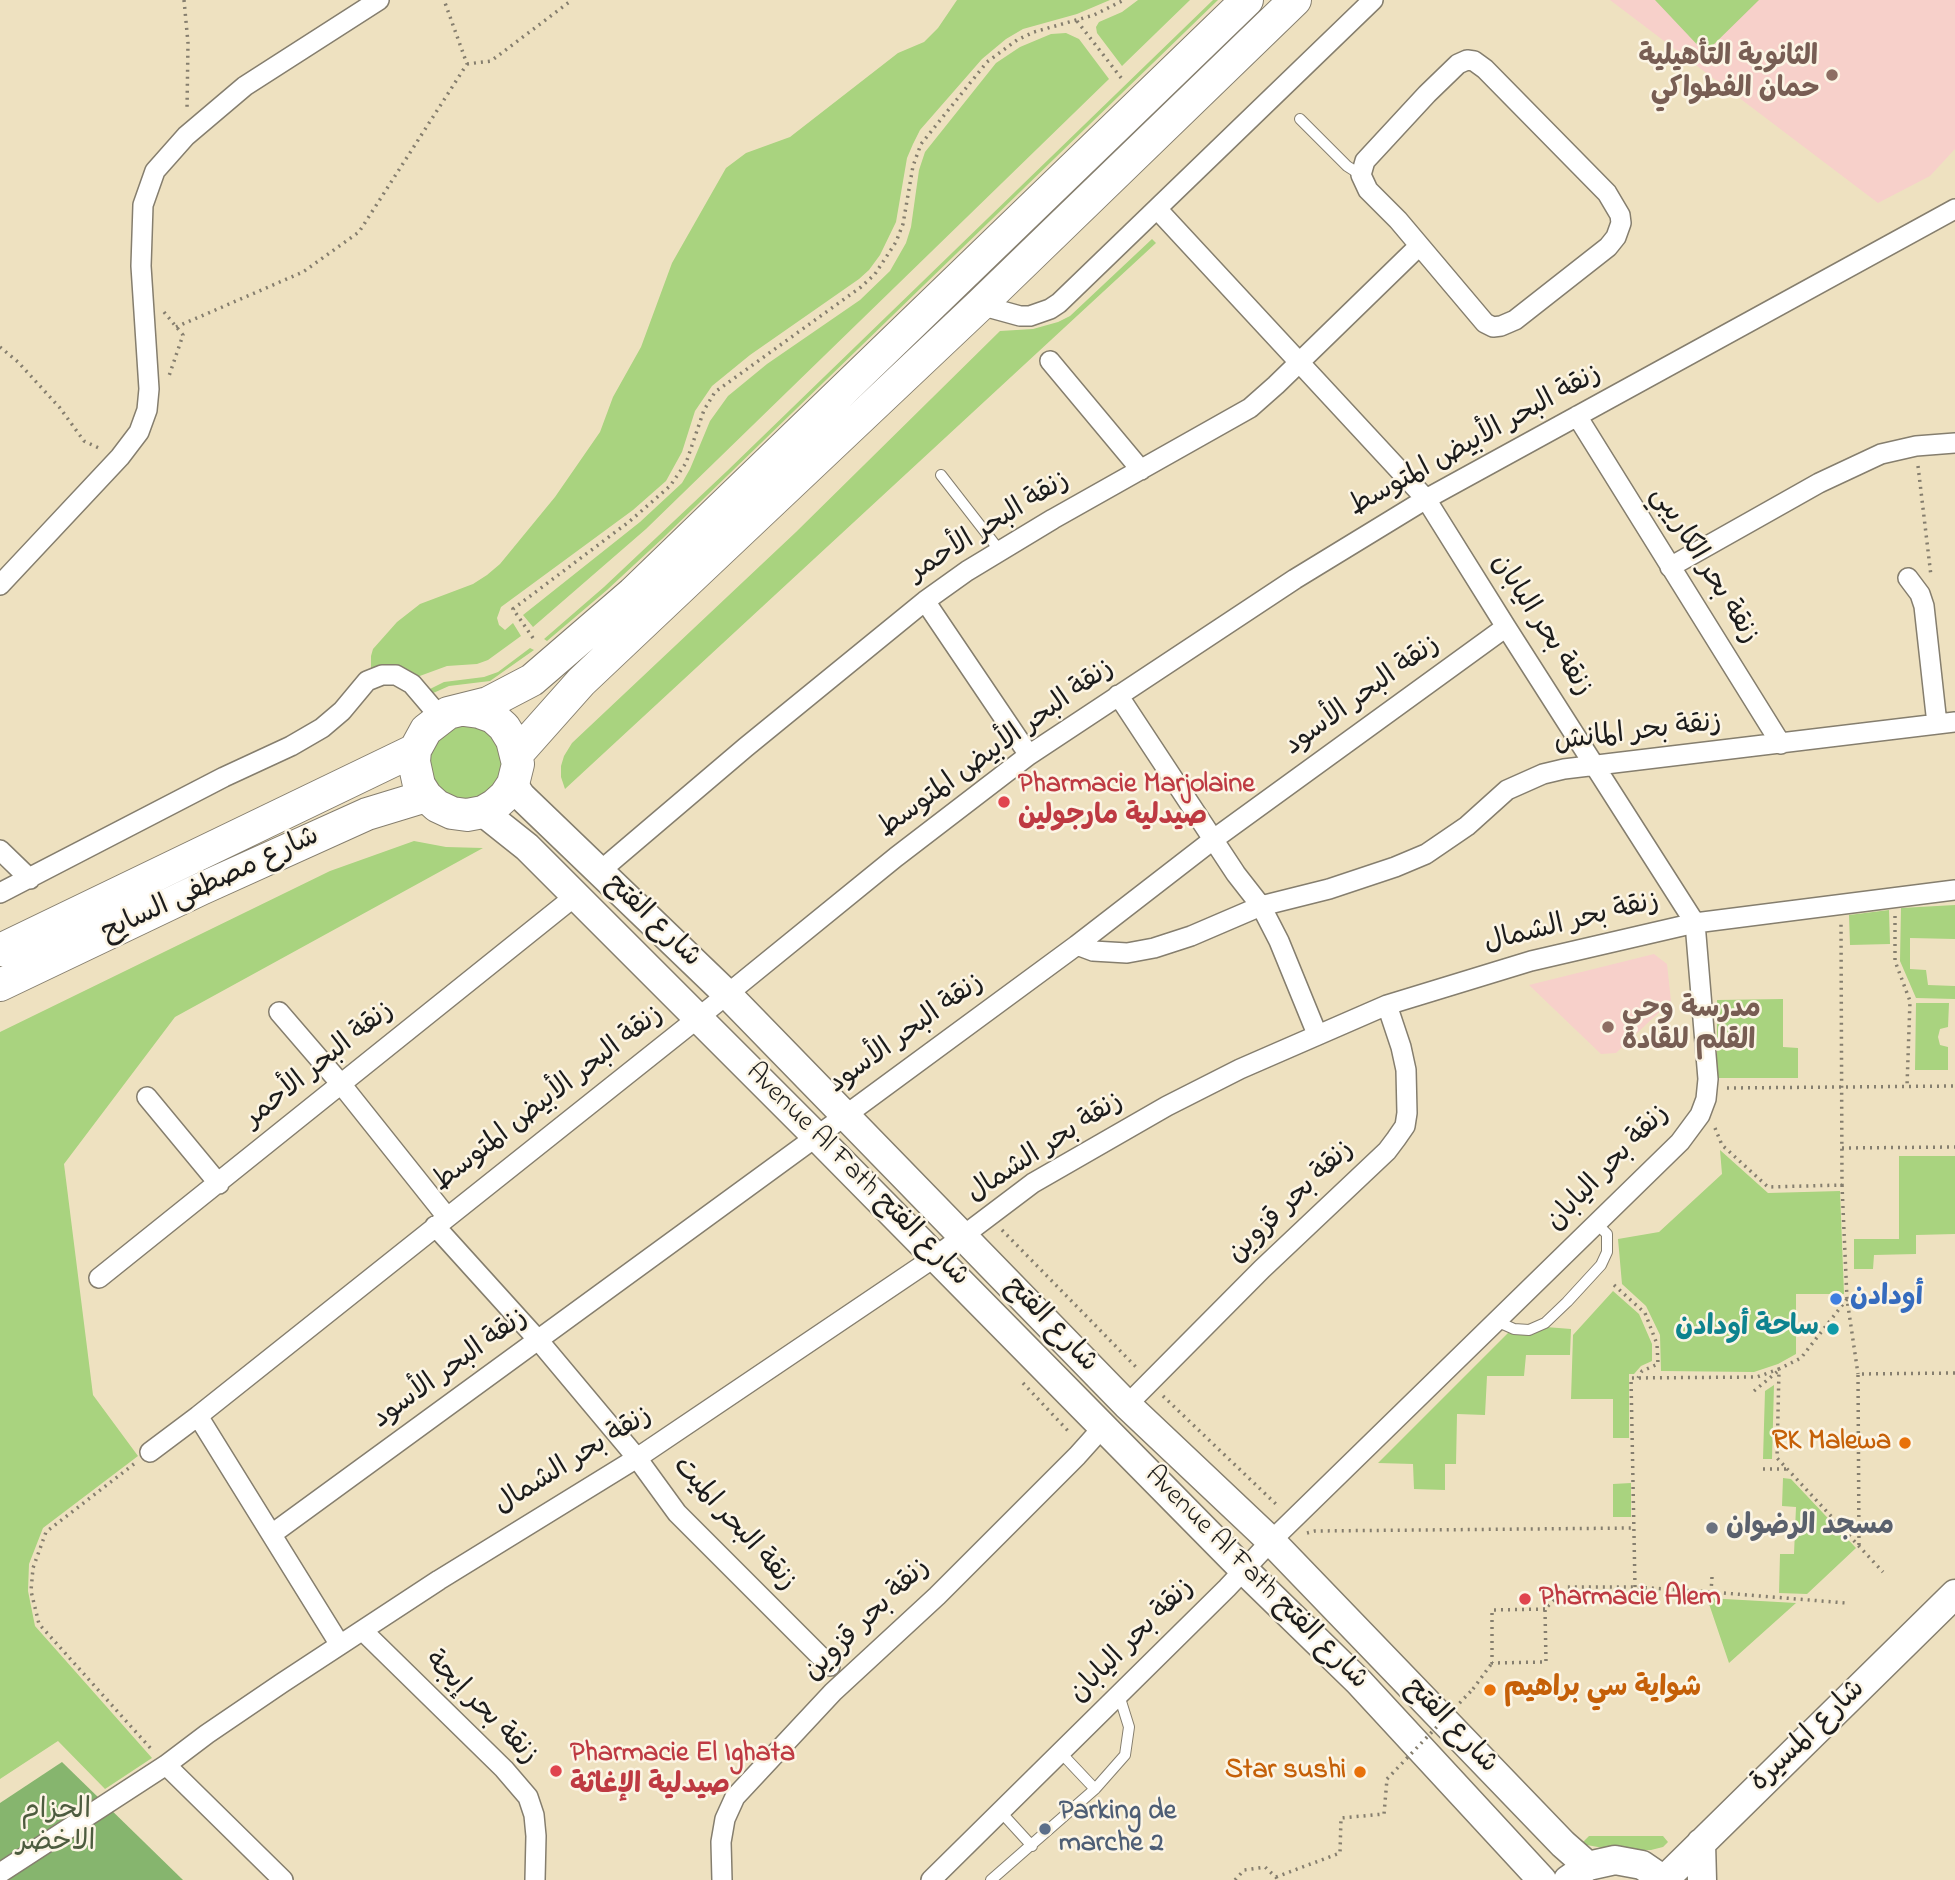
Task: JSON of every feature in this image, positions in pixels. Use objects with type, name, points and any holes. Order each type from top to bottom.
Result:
[{"type":"main road","points":[[1247,0],[633,593],[532,680],[510,693],[453,714],[426,730],[415,750],[415,774],[426,796],[452,813],[467,815],[495,806],[515,769],[581,682],[980,305],[1295,0]]},
{"type":"main road","points":[[453,714],[486,715],[504,727],[512,740],[515,769]]},
{"type":"main road","points":[[0,950],[415,750]]},
{"type":"main road","name":"شارع مصطفى السايح","points":[[0,985],[201,889],[367,814],[426,796]]},
{"type":"street","points":[[0,585],[120,457],[139,432],[147,410],[149,388],[141,266],[142,205],[155,171],[186,136],[245,86],[379,0]]},
{"type":"street","points":[[980,305],[1020,316],[1030,316],[1050,309],[1157,210],[1373,0]]},
{"type":"street","points":[[1467,60],[1474,61],[1608,193],[1620,215],[1621,223],[1616,237],[1608,247],[1515,320],[1493,327],[1485,323],[1368,190],[1361,175],[1365,161],[1427,94],[1458,64],[1467,60]]},
{"type":"street","name":"زنقة البحر الأبيض المتوسط","points":[[150,1452],[698,1018],[896,857],[1029,755],[1295,579],[1426,499],[1955,209]]},
{"type":"street","name":"زنقة بحر اليابان","points":[[933,1880],[1245,1571],[1271,1541],[1680,1142],[1700,1115],[1706,1095],[1695,923],[1426,499],[1157,210]]},
{"type":"street","name":"زنقة البحر الأحمر","points":[[599,872],[746,747],[925,601],[1000,551],[1250,408],[1419,246]]},
{"type":"street","points":[[1050,361],[1142,470]]},
{"type":"street","name":"زنقة بحر الكاريبي","points":[[1577,416],[1781,744]]},
{"type":"street","points":[[1670,566],[1819,483],[1881,454],[1916,446],[1955,443]]},
{"type":"street","points":[[1908,578],[1920,594],[1924,606],[1946,723]]},
{"type":"street","points":[[925,601],[1029,755]]},
{"type":"street","name":"زنقة البحر الأسود","points":[[272,1534],[539,1341],[1077,944],[1214,839],[1506,627]]},
{"type":"street","points":[[0,893],[224,777],[291,746],[321,728],[342,711],[368,681],[382,675],[396,676],[412,684],[453,714]]},
{"type":"street","points":[[1118,695],[1261,906],[1279,941],[1317,1034]]},
{"type":"street","name":"زنقة بحر المانش","points":[[1077,944],[1093,951],[1127,953],[1154,948],[1191,936],[1261,906],[1352,881],[1426,854],[1467,826],[1507,790],[1543,774],[1564,769],[1946,723]]},
{"type":"street","name":"شارع الفتح","points":[[515,769],[521,796],[726,993],[1127,1405],[1271,1541],[1543,1824],[1578,1873]]},
{"type":"street","name":"Avenue Al Fath شارع الفتح","points":[[483,811],[527,847],[1245,1571],[1359,1682],[1542,1880]]},
{"type":"street","points":[[0,850],[30,879]]},
{"type":"street","name":"زنقة بحر الشمال","points":[[0,1873],[166,1765],[439,1580],[637,1458],[935,1257],[1033,1183],[1179,1100],[1240,1069],[1387,1005],[1531,961],[1695,923],[1955,890]]},
{"type":"street","name":"زنقة البحر الأحمر","points":[[99,1278],[574,897]]},
{"type":"street","name":"زنقة بحر قزوين","points":[[1127,1405],[1262,1269],[1387,1151],[1405,1126],[1406,1070],[1387,1005]]},
{"type":"street","name":"زنقة البحر الميت","points":[[279,1012],[341,1084],[441,1222],[637,1458],[677,1513],[830,1666]]},
{"type":"street","points":[[147,1097],[219,1184]]},
{"type":"street","points":[[198,1416],[340,1645]]},
{"type":"street","name":"زنقة بحر قزوين","points":[[722,1880],[721,1842],[725,1819],[735,1797],[833,1692],[937,1596],[1102,1427]]},
{"type":"street","name":"شارع المسيرة","points":[[1664,1880],[1955,1594]]},
{"type":"street","name":"زنقة بحر إيجة","points":[[363,1631],[504,1769],[528,1797],[534,1815],[536,1836],[535,1880]]},
{"type":"street","points":[[833,1692],[827,1676],[830,1666],[845,1663],[857,1669]]},
{"type":"street","points":[[166,1765],[283,1880]]},
{"type":"street","points":[[1701,1843],[1702,1880]]},
{"type":"street","points":[[1578,1873],[1615,1860],[1628,1861],[1654,1871],[1664,1880]]},
{"type":"lane","points":[[1300,119],[1347,166],[1361,175]]},
{"type":"lane","points":[[941,475],[1000,551]]},
{"type":"lane","points":[[1496,1321],[1514,1329],[1529,1330],[1545,1322],[1567,1302],[1601,1265],[1607,1252],[1607,1234],[1597,1224]]},
{"type":"lane","points":[[991,1880],[1096,1789],[1125,1755],[1129,1727],[1119,1695]]},
{"type":"lane","points":[[1061,1753],[1096,1789]]},
{"type":"lane","points":[[1000,1811],[1032,1846]]},
{"type":"path","points":[[184,0],[188,43],[186,136]]},
{"type":"path","points":[[444,0],[467,64]]},
{"type":"path","points":[[467,64],[491,61],[572,0]]},
{"type":"path","points":[[533,638],[513,609],[630,521],[670,486],[686,463],[704,410],[715,392],[861,287],[875,274],[896,242],[903,224],[912,166],[921,144],[988,62],[1026,36],[1052,26],[1077,21],[1124,0]]},
{"type":"path","points":[[1077,21],[1122,79]]},
{"type":"path","points":[[176,327],[303,272],[359,232],[467,64]]},
{"type":"path","points":[[0,347],[18,362],[60,408],[84,441],[120,457]]},
{"type":"path","points":[[1895,897],[1895,961],[1910,1001],[1907,1086]]},
{"type":"path","points":[[1841,904],[1842,1185],[1847,1300],[1858,1374],[1859,1546]]},
{"type":"path","points":[[1842,1185],[1768,1187],[1722,1144],[1706,1095],[1840,1087],[1955,1086]]},
{"type":"path","points":[[1842,1148],[1955,1147]]},
{"type":"path","points":[[1614,1285],[1645,1313],[1657,1344],[1658,1364],[1642,1371],[1637,1378]]},
{"type":"path","points":[[1634,1587],[1632,1378],[1757,1377],[1801,1358],[1847,1300]]},
{"type":"path","points":[[1754,1391],[1779,1369]]},
{"type":"path","points":[[1779,1369],[1777,1458],[1883,1572]]},
{"type":"path","points":[[1858,1374],[1955,1373]]},
{"type":"path","points":[[150,1452],[46,1532],[33,1567],[32,1591],[39,1624],[166,1765]]},
{"type":"path","points":[[1763,1469],[1788,1469]]},
{"type":"path","points":[[1315,1531],[1634,1528]]},
{"type":"path","points":[[1711,1592],[1712,1577]]},
{"type":"path","points":[[1234,1880],[1244,1870],[1265,1867],[1277,1879],[1340,1853],[1341,1818],[1384,1814],[1387,1779],[1473,1689],[1492,1663],[1492,1610],[1545,1609],[1567,1587],[1634,1587],[1846,1603]]},
{"type":"path","points":[[1492,1663],[1546,1662],[1545,1609]]},
{"type":"shaded area","name":"الثانوية التأهيلية حمان الفطواكي","points":[[1610,0],[1955,0],[1955,149],[1930,176],[1878,203]]},
{"type":"shaded area","name":"مدرسة وحي القلم للقادة","points":[[1654,954],[1667,964],[1671,1001],[1616,1053],[1601,1054],[1529,985]]},
{"type":"green space","points":[[957,0],[1110,0],[1077,14],[1023,29],[982,59],[920,130],[907,158],[896,222],[880,255],[869,270],[750,355],[712,386],[695,411],[682,452],[666,481],[633,510],[501,607],[497,618],[499,625],[505,630],[513,623],[521,636],[488,660],[477,664],[447,666],[417,677],[409,670],[390,665],[371,671],[373,649],[397,622],[420,604],[473,584],[487,575],[500,564],[555,497],[600,432],[613,397],[641,347],[672,263],[726,168],[746,153],[790,137],[898,53],[924,42],[938,28]]},
{"type":"green space","points":[[1138,0],[1190,0],[1122,66],[1097,33],[1096,27],[1099,22],[1122,12]]},
{"type":"green space","points":[[1213,0],[1218,0],[662,539],[547,641],[544,639],[604,587],[727,471]]},
{"type":"green space","points":[[1655,0],[1759,0],[1705,53]]},
{"type":"green space","points":[[1066,33],[1079,39],[1109,79],[646,529],[533,627],[523,615],[640,522],[682,483],[710,421],[728,396],[767,364],[860,300],[890,271],[906,243],[911,227],[919,170],[925,152],[996,63],[1020,47],[1051,34]]},
{"type":"green space","points":[[1152,239],[1156,243],[565,789],[561,766],[572,743],[796,532],[1000,331],[1033,329],[1070,316]]},
{"type":"green space","points":[[530,648],[534,650],[490,681],[449,686],[431,694],[428,690],[444,682],[484,677],[498,672]]},
{"type":"green space","points":[[466,725],[487,731],[497,741],[503,762],[497,783],[487,793],[466,799],[445,793],[435,783],[429,762],[435,741],[445,731]]},
{"type":"green space","points":[[414,841],[446,847],[483,848],[175,1017],[64,1164],[93,1395],[138,1456],[43,1528],[29,1564],[28,1591],[35,1626],[152,1758],[105,1789],[58,1741],[0,1779],[0,1032],[330,871]]},
{"type":"green space","points":[[1955,905],[1955,939],[1910,938],[1910,969],[1926,970],[1928,985],[1955,986],[1955,999],[1916,998],[1900,961],[1901,908]]},
{"type":"green space","points":[[1889,910],[1890,944],[1850,945],[1849,915]]},
{"type":"green space","points":[[1783,999],[1783,1047],[1798,1048],[1798,1078],[1717,1078],[1717,1000]]},
{"type":"green space","points":[[1916,1003],[1949,1003],[1948,1027],[1940,1029],[1938,1037],[1940,1045],[1948,1047],[1948,1070],[1915,1070]]},
{"type":"green space","points":[[1720,1150],[1768,1193],[1840,1191],[1844,1294],[1796,1294],[1796,1354],[1778,1364],[1754,1372],[1661,1371],[1660,1335],[1646,1306],[1622,1284],[1618,1239],[1659,1232],[1722,1174]]},
{"type":"green space","points":[[1899,1156],[1955,1156],[1955,1234],[1916,1235],[1916,1254],[1874,1255],[1873,1269],[1854,1269],[1854,1239],[1899,1239]]},
{"type":"green space","points":[[1613,1291],[1639,1314],[1652,1344],[1652,1361],[1641,1366],[1634,1374],[1629,1374],[1629,1438],[1613,1438],[1613,1399],[1571,1399],[1573,1335]]},
{"type":"green space","points":[[1546,1327],[1571,1329],[1570,1355],[1526,1355],[1524,1376],[1487,1376],[1485,1415],[1457,1414],[1456,1464],[1445,1464],[1445,1490],[1414,1489],[1413,1464],[1378,1463],[1508,1333],[1525,1335]]},
{"type":"green space","points":[[1774,1385],[1772,1459],[1763,1459],[1765,1391]]},
{"type":"green space","points":[[1783,1478],[1791,1479],[1856,1548],[1807,1594],[1779,1593],[1780,1554],[1794,1554],[1796,1507],[1782,1506]]},
{"type":"green space","points":[[1631,1483],[1631,1517],[1613,1517],[1613,1484]]},
{"type":"green space","points":[[1707,1598],[1796,1603],[1729,1663]]},
{"type":"green space","name":"الحزام الاخضر","points":[[62,1762],[183,1880],[0,1880],[0,1803]]},
{"type":"green space","points":[[1589,1836],[1663,1836],[1668,1842],[1663,1847],[1651,1850],[1615,1850],[1581,1844]]},
{"type":"place","name":"الثانوية التأهيلية حمان الفطواكي","points":[[1832,75]]},
{"type":"place","name":"Pharmacie Marjolaine صيدلية مارجولين","points":[[1004,802]]},
{"type":"place","name":"مدرسة وحي القلم للقادة","points":[[1608,1027]]},
{"type":"place","name":"أودادن","points":[[1836,1299]]},
{"type":"place","name":"ساحة أودادن","points":[[1833,1329]]},
{"type":"place","name":"RK Malewa","points":[[1905,1443]]},
{"type":"place","name":"مسجد الرضوان","points":[[1712,1528]]},
{"type":"place","name":"Pharmacie Alem","points":[[1525,1599]]},
{"type":"place","name":"شواية سي براهيم","points":[[1490,1690]]},
{"type":"place","name":"Pharmacie El Ighata صيدلية الإغاثة","points":[[556,1771]]},
{"type":"place","name":"Star sushi","points":[[1360,1772]]},
{"type":"place","name":"Parking de marche 2","points":[[1045,1829]]}]
